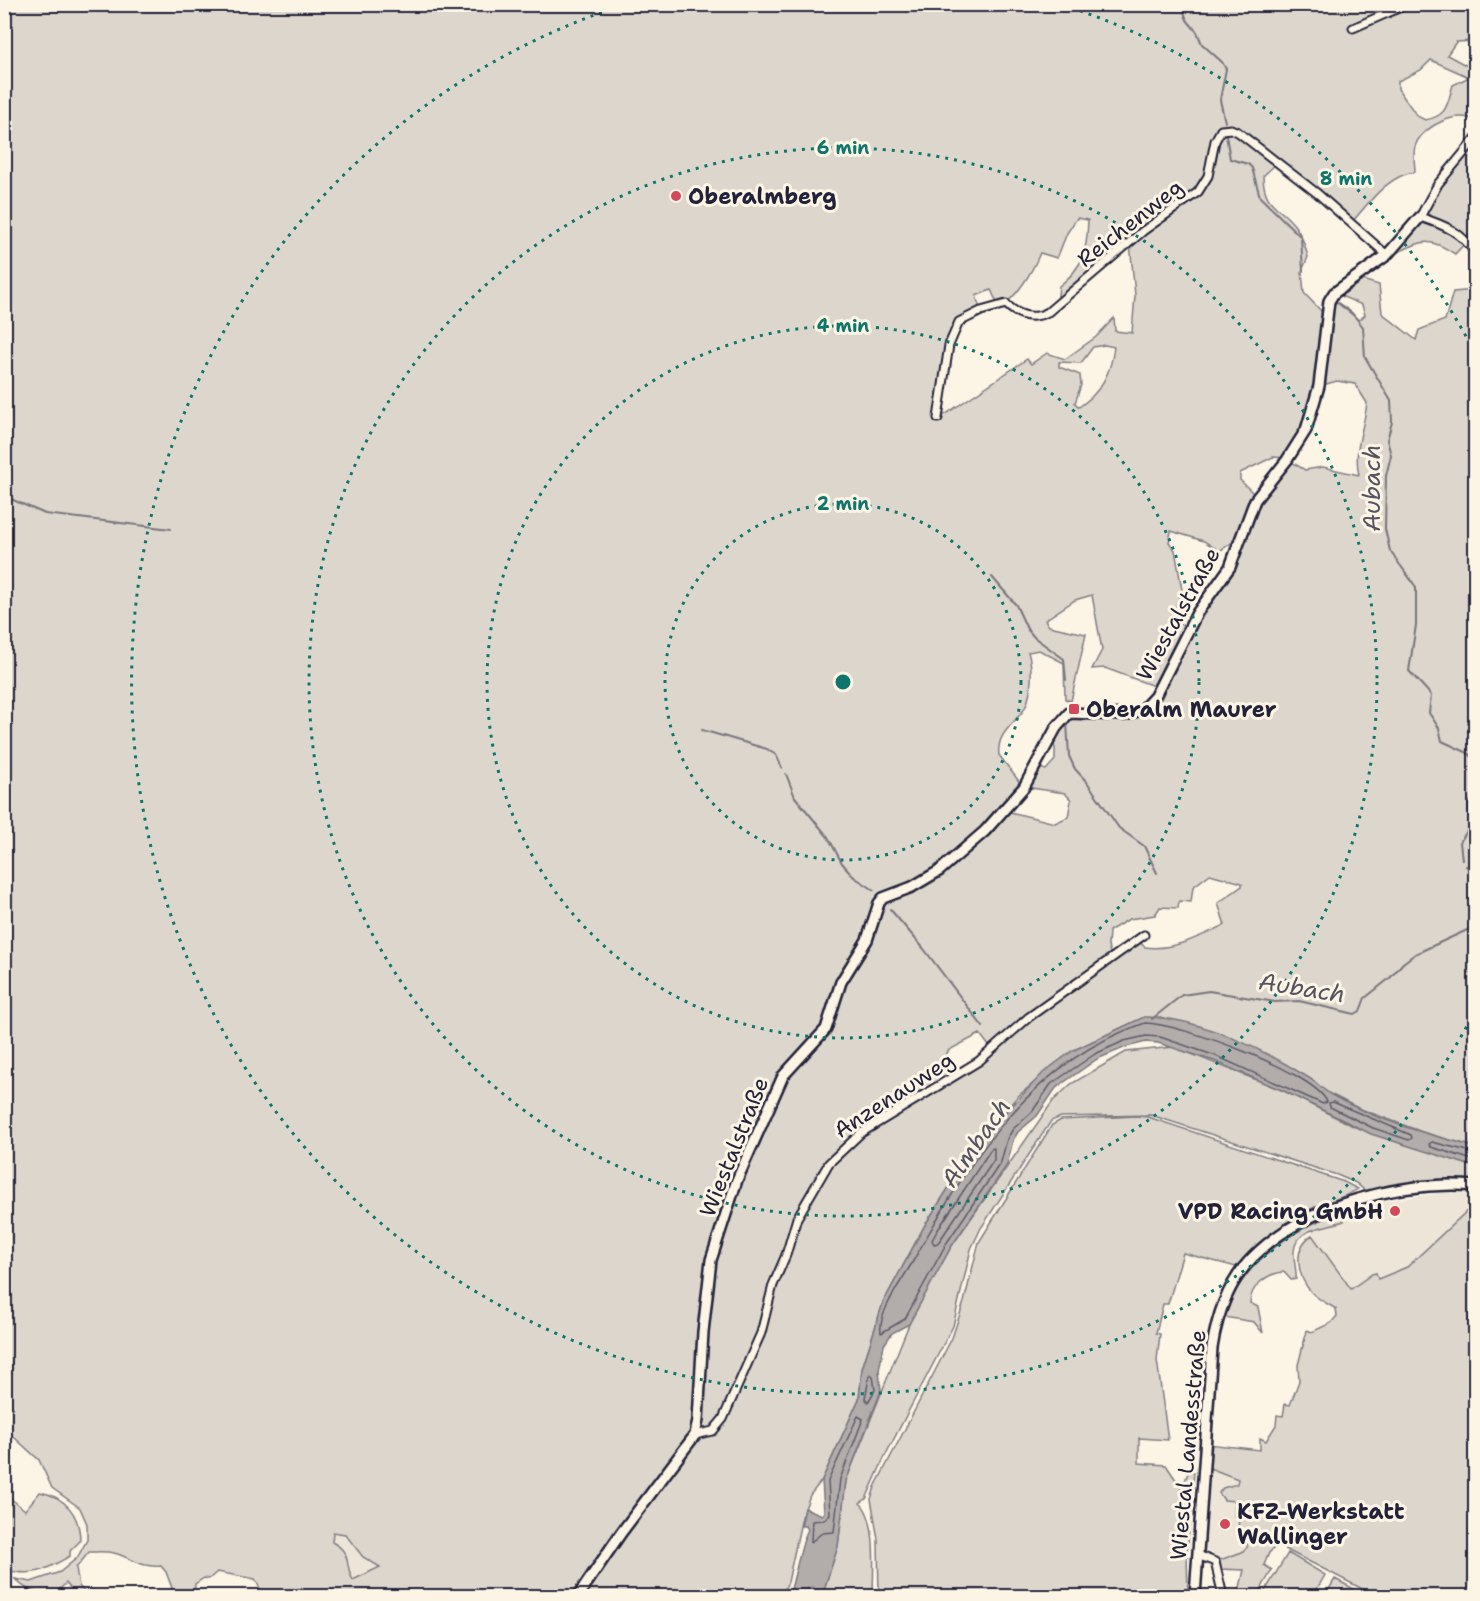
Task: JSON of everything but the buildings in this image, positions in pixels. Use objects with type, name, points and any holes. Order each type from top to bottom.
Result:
[{"type":"street","points":[[1353,28],[1408,4]]},
{"type":"street","name":"Reichenweg","points":[[938,418],[949,345],[959,322],[981,311],[1006,304],[1014,311],[1031,317],[1048,312],[1143,231],[1198,192],[1208,176],[1215,141],[1221,130],[1231,129],[1238,132],[1278,161],[1387,255]]},
{"type":"street","name":"Wiestalstraße","points":[[578,1596],[621,1533],[695,1435],[711,1260],[737,1180],[783,1076],[825,1029],[841,982],[867,940],[877,907],[883,898],[912,887],[939,871],[985,831],[1024,787],[1056,728],[1069,713],[1125,715],[1143,708],[1155,696],[1197,613],[1230,567],[1255,500],[1287,460],[1306,430],[1319,386],[1329,301],[1334,293],[1387,255],[1420,217],[1438,184],[1476,138]]},
{"type":"street","points":[[1420,217],[1454,230],[1467,240],[1476,255]]},
{"type":"street","name":"Anzenauweg","points":[[695,1435],[708,1434],[723,1419],[761,1333],[776,1276],[786,1255],[796,1218],[820,1175],[833,1158],[861,1133],[979,1061],[1029,1017],[1144,934]]},
{"type":"street","name":"Wiestal Landesstraße","points":[[1195,1596],[1205,1418],[1213,1338],[1226,1297],[1247,1265],[1284,1234],[1350,1202],[1407,1189],[1476,1186]]},
{"type":"street","points":[[1198,1555],[1215,1562],[1223,1596]]},
{"type":"shaded area","points":[[4,5],[1475,5],[1475,41],[1456,42],[1447,55],[1475,70],[1475,121],[1460,117],[1451,118],[1426,131],[1415,147],[1415,172],[1396,178],[1388,184],[1352,222],[1278,162],[1263,176],[1269,200],[1289,219],[1301,237],[1308,257],[1302,271],[1304,293],[1323,313],[1327,313],[1331,298],[1359,320],[1365,315],[1362,305],[1334,293],[1359,279],[1379,285],[1382,313],[1416,340],[1419,330],[1445,320],[1453,292],[1475,290],[1475,1147],[1425,1133],[1358,1108],[1330,1094],[1293,1069],[1232,1038],[1160,1017],[1138,1020],[1072,1051],[1017,1097],[983,1136],[925,1225],[883,1303],[862,1369],[859,1399],[822,1480],[810,1495],[802,1517],[788,1582],[781,1596],[264,1596],[255,1579],[217,1572],[209,1579],[204,1578],[195,1584],[194,1596],[161,1596],[167,1595],[172,1588],[161,1566],[147,1566],[121,1555],[102,1552],[89,1552],[76,1568],[79,1586],[88,1596],[77,1596],[66,1583],[53,1596],[43,1595],[28,1589],[15,1579],[31,1582],[60,1572],[77,1558],[87,1540],[87,1524],[80,1508],[52,1488],[39,1460],[5,1429]],"holes":[[[1431,60],[1469,77],[1453,85],[1448,103],[1438,116],[1425,120],[1417,116],[1398,89],[1398,81],[1421,70]],[[1077,218],[1088,220],[1085,249],[1079,265],[1059,286],[1057,305],[1130,243],[1135,295],[1132,333],[1115,331],[1114,318],[1096,337],[1065,359],[1047,353],[1031,364],[1027,359],[940,418],[952,335],[965,318],[981,311],[976,296],[991,290],[999,307],[1018,291],[1040,253],[1057,258],[1067,233]],[[1105,345],[1114,347],[1104,381],[1079,407],[1075,403],[1081,385],[1080,375],[1059,367],[1059,362],[1081,363],[1093,347]],[[1337,381],[1355,384],[1367,403],[1358,448],[1359,475],[1323,467],[1305,470],[1288,460],[1316,403],[1319,386]],[[1273,457],[1285,458],[1254,494],[1240,480],[1240,473]],[[1171,531],[1204,541],[1219,551],[1241,537],[1224,576],[1189,628],[1171,620],[1182,590],[1175,550],[1169,542]],[[1092,595],[1102,650],[1092,669],[1105,668],[1159,688],[1136,712],[1069,713],[1051,737],[1055,748],[1055,760],[1046,770],[1039,768],[1038,765],[1021,784],[999,755],[999,747],[1003,735],[1021,714],[1027,702],[1031,680],[1028,652],[1039,650],[1064,663],[1065,699],[1071,701],[1086,634],[1049,626],[1045,620],[1075,600]],[[1024,787],[1065,793],[1071,800],[1068,817],[1055,823],[1006,811]],[[1210,874],[1242,883],[1242,886],[1218,903],[1225,925],[1186,942],[1166,947],[1145,947],[1137,940],[1111,956],[1108,946],[1109,931],[1129,919],[1155,915],[1160,907],[1178,908],[1179,901],[1191,902],[1193,887]],[[980,1034],[992,1050],[956,1076],[945,1056],[949,1050]],[[333,1532],[345,1534],[363,1557],[380,1567],[353,1580],[346,1555],[339,1546],[332,1542]]]},
{"type":"shaded area","points":[[1471,143],[1475,146],[1475,255],[1467,241],[1455,254],[1446,248],[1425,242],[1394,254],[1392,250]]},
{"type":"shaded area","points":[[1174,1047],[1284,1091],[1355,1127],[1475,1167],[1475,1596],[1376,1596],[1277,1545],[1269,1553],[1264,1565],[1272,1570],[1257,1596],[1238,1596],[1244,1570],[1220,1569],[1220,1560],[1242,1552],[1247,1547],[1248,1538],[1240,1537],[1239,1517],[1234,1516],[1235,1501],[1224,1500],[1219,1493],[1223,1488],[1237,1484],[1238,1479],[1207,1467],[1208,1444],[1260,1450],[1260,1438],[1266,1441],[1276,1425],[1277,1415],[1283,1416],[1285,1404],[1290,1405],[1299,1381],[1298,1365],[1307,1330],[1312,1332],[1331,1323],[1337,1316],[1336,1309],[1315,1295],[1303,1279],[1299,1255],[1306,1241],[1312,1235],[1351,1289],[1372,1274],[1376,1273],[1378,1279],[1407,1267],[1470,1208],[1473,1199],[1467,1186],[1371,1196],[1356,1183],[1337,1175],[1151,1115],[1061,1117],[1051,1121],[981,1228],[971,1249],[953,1326],[885,1456],[866,1499],[860,1503],[870,1521],[872,1533],[873,1596],[822,1596],[838,1546],[846,1481],[909,1324],[951,1247],[1053,1101],[1071,1084],[1126,1052]]},
{"type":"shaded area","points":[[1148,1117],[1344,1182],[1358,1189],[1315,1207],[1282,1225],[1236,1267],[1183,1253],[1168,1304],[1163,1304],[1156,1333],[1160,1334],[1157,1360],[1168,1440],[1139,1438],[1139,1463],[1166,1465],[1182,1489],[1189,1470],[1194,1472],[1187,1554],[1188,1596],[879,1596],[878,1539],[871,1499],[875,1487],[952,1338],[964,1302],[979,1242],[1052,1125],[1061,1120]]},
{"type":"shaded area","points":[[1468,1191],[1473,1199],[1470,1208],[1407,1267],[1378,1279],[1372,1274],[1351,1289],[1310,1230],[1341,1222],[1345,1218],[1338,1213],[1363,1204]]},
{"type":"shaded area","points":[[1338,1213],[1344,1216],[1344,1221],[1314,1229],[1300,1237],[1296,1243],[1294,1254],[1296,1279],[1291,1280],[1284,1272],[1278,1273],[1266,1278],[1253,1291],[1250,1303],[1258,1307],[1263,1333],[1254,1322],[1224,1317],[1242,1281],[1269,1252],[1301,1230]]},
{"type":"shaded area","points":[[1207,1467],[1238,1479],[1237,1484],[1228,1486],[1235,1501],[1234,1515],[1239,1516],[1241,1531],[1248,1538],[1247,1547],[1242,1552],[1220,1560],[1202,1547]]},
{"type":"shaded area","points":[[40,1492],[57,1498],[70,1509],[77,1523],[80,1541],[70,1551],[70,1556],[46,1569],[31,1573],[5,1570],[5,1494],[25,1510]]},
{"type":"shaded area","points":[[333,1532],[345,1534],[363,1557],[381,1567],[353,1580],[348,1572],[350,1564],[332,1542]]},
{"type":"shaded area","points":[[1288,1553],[1325,1575],[1313,1596],[1262,1596]]},
{"type":"shaded area","points":[[1335,1579],[1367,1596],[1325,1596]]},
{"type":"water","points":[[1144,1017],[1186,1022],[1230,1037],[1291,1067],[1330,1094],[1364,1111],[1475,1147],[1475,1167],[1371,1134],[1284,1091],[1214,1061],[1158,1043],[1146,1042],[1126,1047],[1097,1059],[1056,1088],[1037,1116],[1018,1132],[1013,1140],[1007,1165],[951,1247],[909,1324],[892,1333],[884,1345],[879,1370],[881,1391],[846,1481],[838,1546],[822,1596],[813,1596],[816,1591],[813,1587],[808,1588],[808,1596],[789,1596],[808,1530],[806,1526],[801,1526],[805,1508],[822,1515],[824,1512],[822,1480],[859,1399],[862,1369],[883,1303],[925,1225],[983,1136],[1044,1072],[1072,1051]]},
{"type":"waterway","name":"Aubach","points":[[1181,4],[1187,20],[1197,32],[1202,44],[1222,62],[1226,69],[1220,100],[1225,122]]},
{"type":"waterway","name":"Aubach","points":[[1226,135],[1230,159],[1248,164],[1252,168],[1260,197],[1301,237],[1303,271]]},
{"type":"waterway","name":"Aubach","points":[[1335,301],[1352,313],[1363,327],[1365,357],[1391,401],[1392,422],[1387,440],[1391,455],[1386,476],[1385,529],[1390,551],[1416,587],[1416,625],[1409,671],[1431,695],[1429,713],[1439,728],[1442,741],[1468,753],[1476,761]]},
{"type":"waterway","points":[[4,496],[45,514],[171,529]]},
{"type":"waterway","points":[[992,577],[1016,605],[1027,629],[1035,638],[1064,659],[1066,680]]},
{"type":"waterway","points":[[1067,723],[1069,756],[1075,769],[1087,782],[1119,828],[1144,846],[1157,873]]},
{"type":"waterway","points":[[702,730],[767,749],[776,755],[782,768]]},
{"type":"waterway","points":[[786,774],[795,797],[828,837],[842,863],[854,877],[874,890]]},
{"type":"waterway","name":"Aubach","points":[[1462,860],[1460,842],[1469,828],[1469,803],[1476,793]]},
{"type":"waterway","name":"Aubach","points":[[1466,866],[1476,870]]},
{"type":"waterway","points":[[890,909],[924,949],[983,1027]]},
{"type":"waterway","name":"Aubach","points":[[1152,1019],[1182,995],[1209,991],[1275,1002],[1299,1001],[1355,1014],[1360,1011],[1365,998],[1415,954],[1476,926]]},
{"type":"place","name":"Oberalmberg","points":[[676,196]]},
{"type":"place","name":"Oberalm Maurer","points":[[1074,709]]},
{"type":"place","name":"VPD Racing GmbH","points":[[1395,1211]]},
{"type":"place","name":"KFZ-Werkstatt Wallinger","points":[[1225,1524]]},
{"type":"water label","name":"Almbach","points":[[976,1143]]}]
